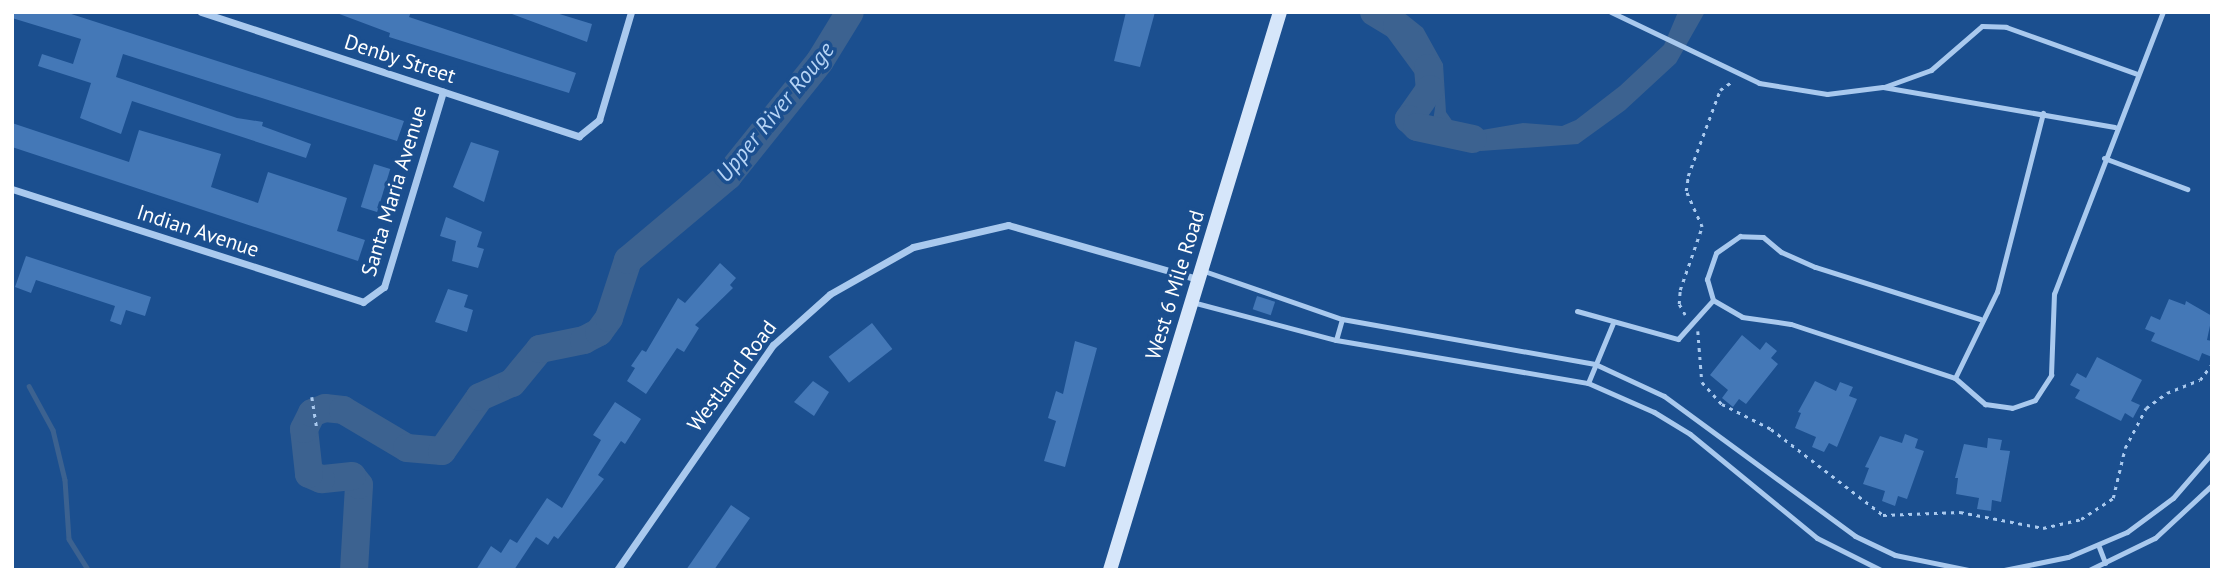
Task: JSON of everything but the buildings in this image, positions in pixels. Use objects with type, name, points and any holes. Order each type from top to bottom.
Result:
[{"type":"main road","name":"West 6 Mile Road","points":[[1110,570],[1280,12]]},
{"type":"street","name":"Denby Street","points":[[201,12],[571,135],[588,134],[599,120],[631,12]]},
{"type":"street","name":"Santa Maria Avenue","points":[[373,299],[384,287],[443,92]]},
{"type":"street","name":"Indian Avenue","points":[[12,189],[353,301],[373,299]]},
{"type":"street","name":"Westland Road","points":[[617,570],[773,345],[830,294],[913,247],[1009,225],[1200,275]]},
{"type":"lane","points":[[1611,12],[1759,83],[1827,94],[1883,87],[1931,71],[1982,26],[2006,27],[2137,74]]},
{"type":"lane","points":[[1980,318],[1815,267],[1781,252],[1763,237],[1740,236],[1716,253],[1707,279],[1713,300],[1742,317],[1791,324],[1955,378],[1985,404],[2012,408],[2035,400],[2051,375],[2054,294],[2115,127],[2131,101],[2137,74],[2163,12]]},
{"type":"lane","points":[[1883,87],[2115,127]]},
{"type":"lane","points":[[1955,378],[1980,318],[1997,292],[2043,113]]},
{"type":"lane","points":[[2104,158],[2187,189]]},
{"type":"lane","points":[[1200,275],[1342,320],[1595,364],[1664,396],[1855,536],[1895,555],[1969,570]]},
{"type":"lane","points":[[1577,311],[1678,339],[1713,300]]},
{"type":"lane","points":[[1192,302],[1336,340],[1587,383],[1654,412],[1690,434],[1817,538],[1881,570]]},
{"type":"lane","points":[[1336,340],[1342,320]]},
{"type":"lane","points":[[1587,383],[1613,323]]},
{"type":"lane","points":[[2004,570],[2099,547],[2166,503],[2212,453]]},
{"type":"lane","points":[[2089,570],[2155,538],[2212,485]]},
{"type":"lane","points":[[2099,547],[2105,563]]},
{"type":"path","points":[[1737,72],[1732,84],[1720,90],[1688,176],[1686,191],[1702,227],[1679,304],[1701,342],[1702,382],[1722,404],[1771,429],[1883,515],[1895,518],[1960,512],[2043,528],[2081,519],[2113,498],[2125,448],[2146,408],[2166,393],[2200,380],[2212,365]]},
{"type":"path","points":[[312,397],[317,428]]},
{"type":"water","points":[[1356,12],[1403,12],[1423,28],[1443,64],[1446,112],[1453,122],[1482,130],[1523,123],[1562,126],[1576,120],[1620,86],[1664,45],[1678,12],[1705,12],[1676,63],[1625,110],[1578,144],[1481,151],[1440,138],[1433,121],[1436,101],[1413,56],[1385,26]]},
{"type":"waterway","name":"Upper River Rouge","points":[[354,570],[359,485],[352,476],[321,479],[309,474],[304,429],[312,413],[325,408],[343,410],[407,448],[442,451],[480,397],[512,383],[540,349],[584,340],[599,332],[609,318],[628,260],[728,176],[820,61],[850,12]]},
{"type":"waterway","name":"Upper River Rouge","points":[[1374,12],[1397,26],[1428,68],[1430,89],[1409,119],[1417,127],[1473,139]]},
{"type":"waterway","points":[[29,386],[53,430],[65,480],[69,539],[88,570]]}]
